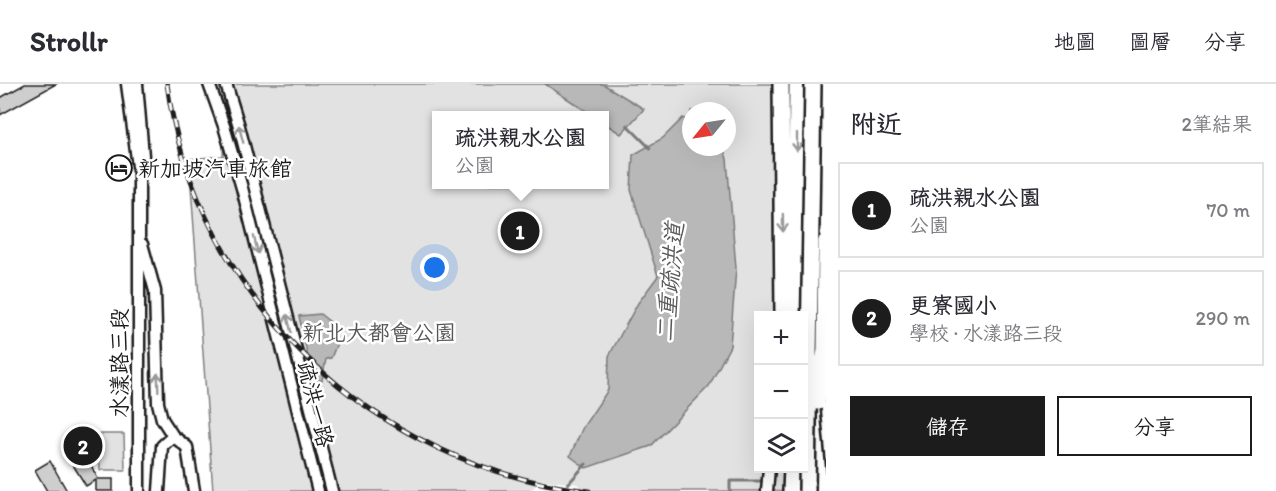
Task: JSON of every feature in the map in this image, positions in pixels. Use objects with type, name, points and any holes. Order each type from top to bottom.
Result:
[{"type":"highway","points":[[782,84],[783,311]]},
{"type":"highway","points":[[795,311],[797,84]]},
{"type":"highway","points":[[808,487],[813,84]]},
{"type":"highway","points":[[808,487],[825,350],[826,241]]},
{"type":"highway","points":[[783,473],[783,491]]},
{"type":"highway","points":[[791,491],[792,473]]},
{"type":"street","points":[[127,84],[139,174]]},
{"type":"street","points":[[137,84],[143,161],[139,174]]},
{"type":"street","name":"疏洪一路","points":[[209,84],[242,188],[318,491]]},
{"type":"street","name":"疏洪一路","points":[[226,84],[239,126],[332,491]]},
{"type":"street","name":"水漾路三段","points":[[139,174],[139,491]]},
{"type":"street","points":[[139,235],[155,291],[159,403],[162,419],[173,436],[187,447],[195,491]]},
{"type":"street","points":[[808,370],[812,373],[822,491]]},
{"type":"street","points":[[159,491],[162,446],[173,436]]},
{"type":"street","points":[[767,491],[769,473]]},
{"type":"green space","name":"新北大都會公園","points":[[225,84],[785,84],[785,311],[754,311],[754,473],[785,473],[785,491],[213,491],[189,159],[223,156]]},
{"type":"green space","points":[[99,434],[124,434],[125,470],[100,470]]},
{"type":"water","points":[[545,84],[603,84],[644,109],[621,134],[609,126],[609,111],[586,111]]},
{"type":"water","points":[[682,119],[682,156],[726,156],[727,159],[736,268],[730,346],[709,386],[651,446],[586,468],[570,456],[583,427],[608,390],[609,356],[638,303],[658,276],[631,190],[633,155],[663,138]]},
{"type":"water","points":[[320,314],[330,322],[337,343],[331,358],[326,359],[322,380],[313,381],[299,316]]},
{"type":"pier","points":[[542,480],[577,484],[585,491],[530,491]]},
{"type":"building","points":[[25,84],[56,84],[0,115],[0,98]]},
{"type":"building","points":[[80,443],[98,479],[113,479],[113,491],[96,491],[96,480],[86,486],[65,452]]},
{"type":"building","points":[[50,461],[67,491],[47,491],[35,470]]},
{"type":"waterway","name":"二重疏洪道","points":[[627,125],[650,148]]},
{"type":"waterway","name":"二重疏洪道","points":[[568,484],[586,464]]},
{"type":"waterway","points":[[730,491],[730,481],[761,481]]},
{"type":"railway","points":[[167,84],[185,162],[215,235],[257,301],[309,359],[369,408],[437,448],[511,475],[589,491]]},
{"type":"place","name":"新加坡汽車旅館","points":[[119,168]]},
{"type":"place","name":"疏洪親水公園","points":[[520,231]]},
{"type":"place","name":"更寮國小","points":[[83,446]]}]
